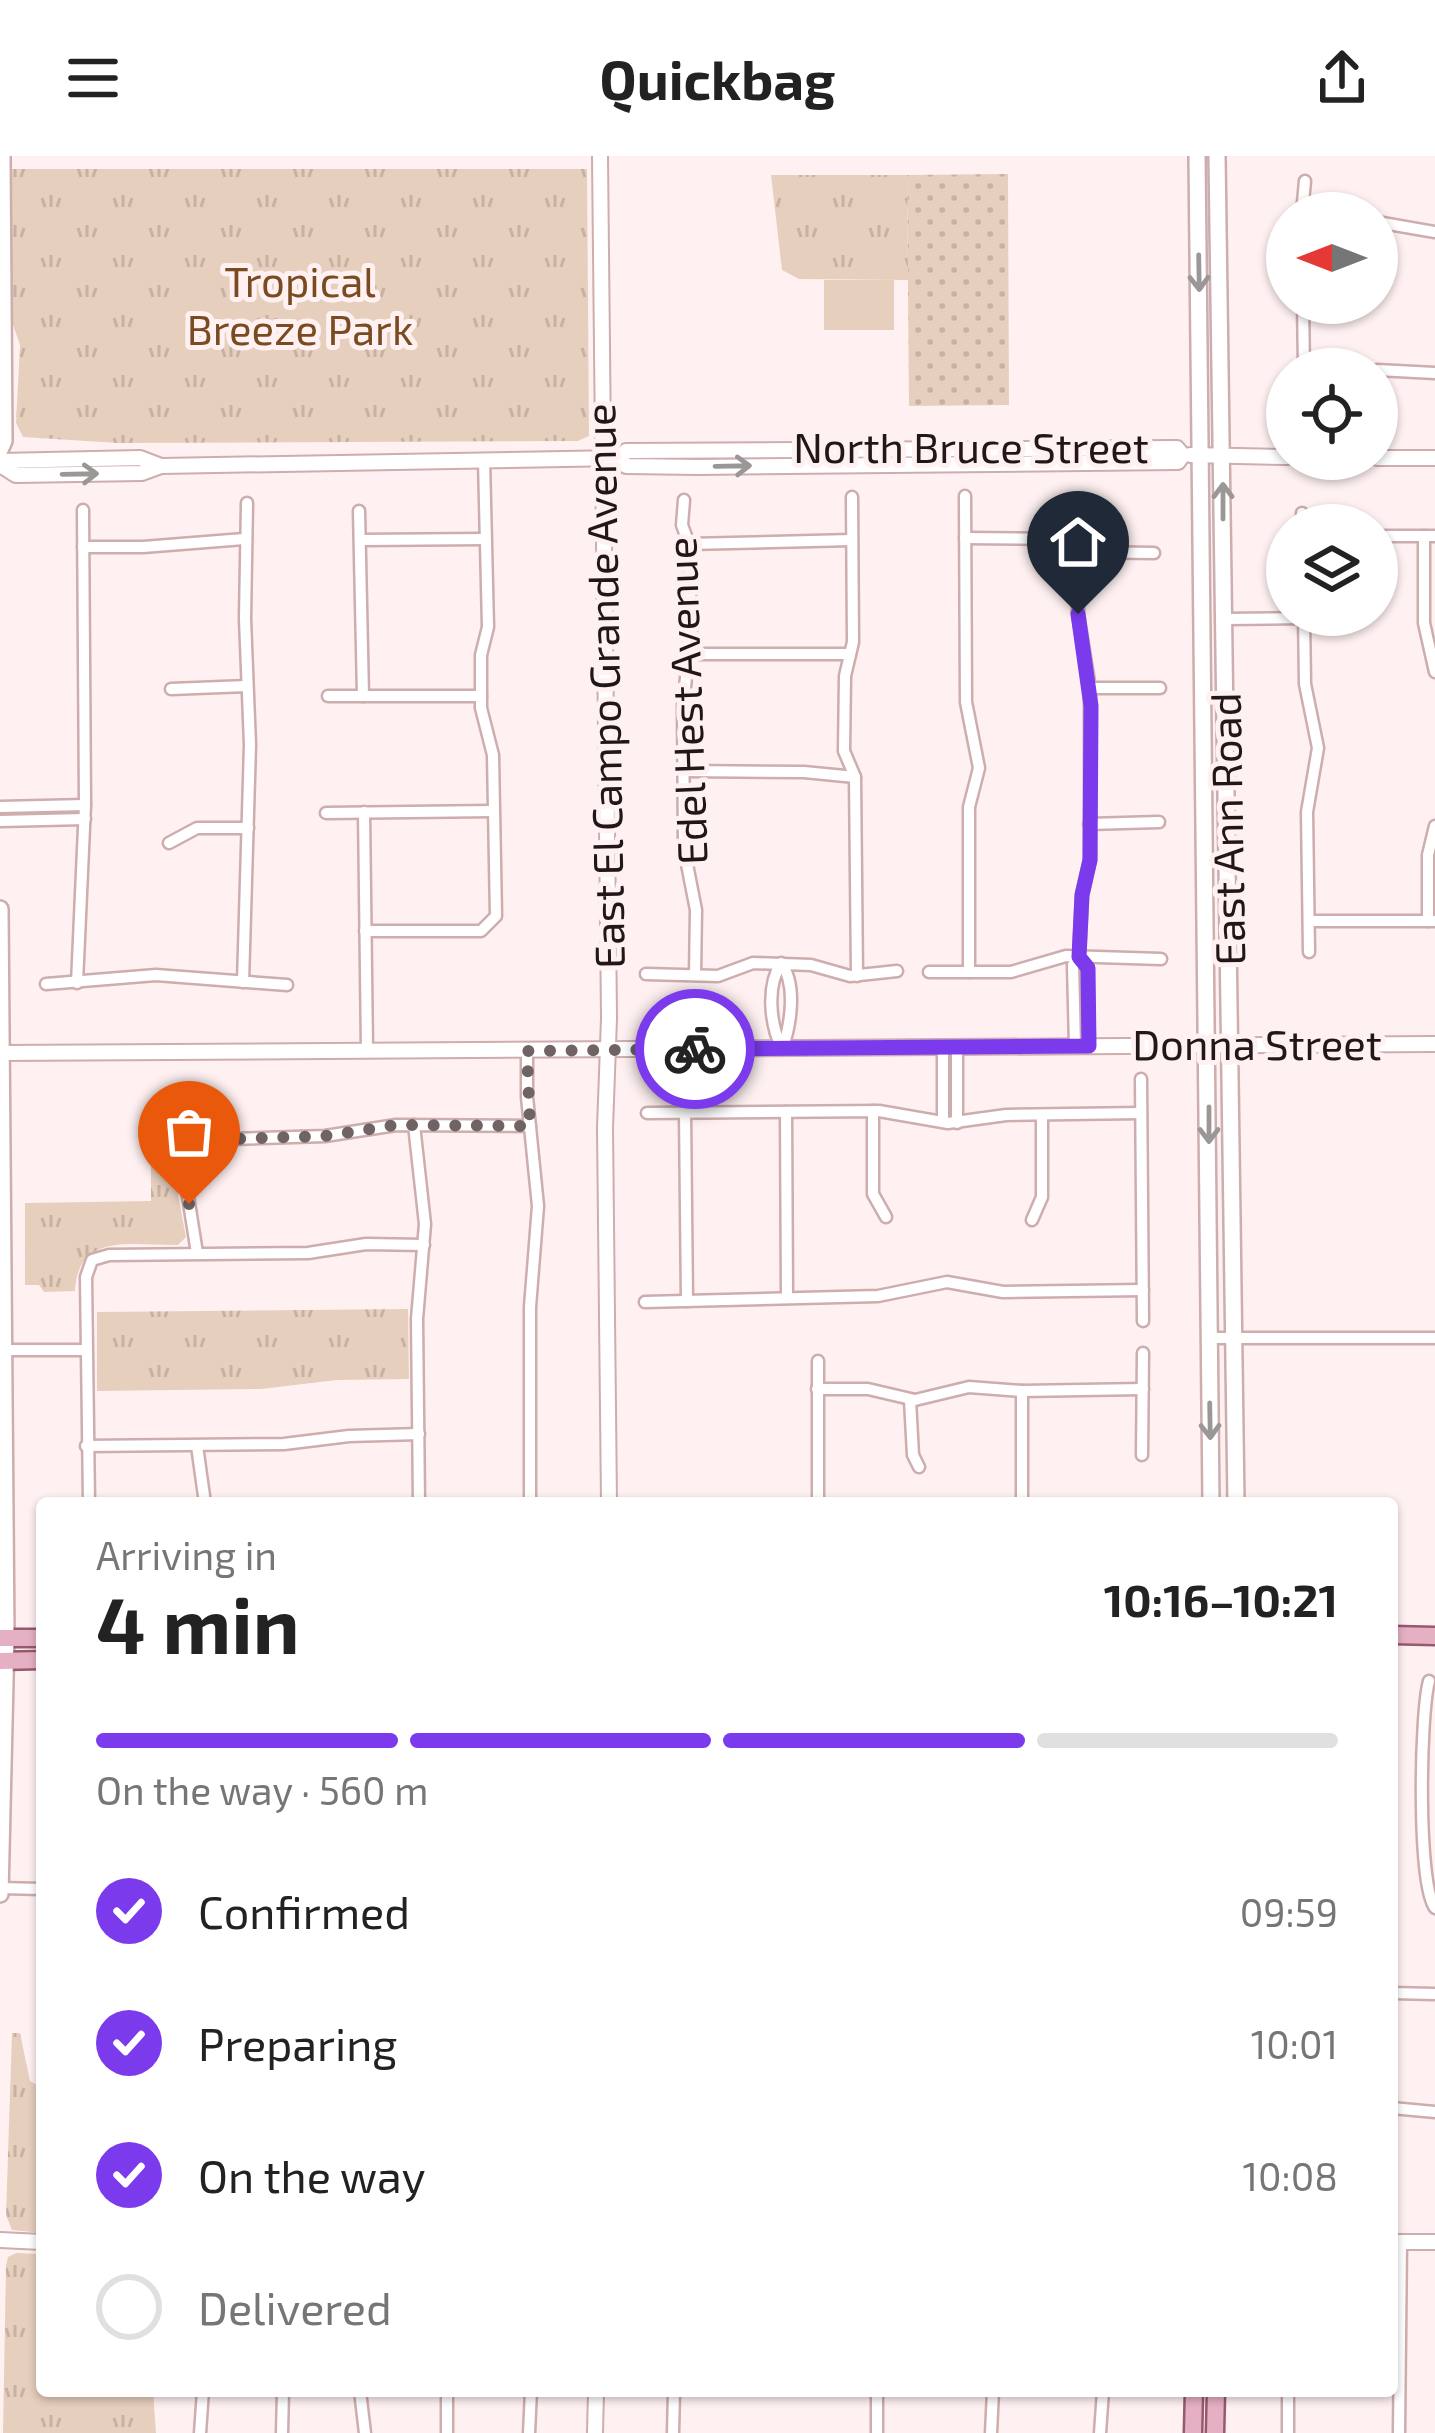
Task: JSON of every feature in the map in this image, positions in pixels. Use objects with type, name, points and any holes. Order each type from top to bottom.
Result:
[{"type":"main road","points":[[0,450],[4,440],[2,156]]},
{"type":"main road","name":"East Ann Road","points":[[1197,156],[1194,455],[1209,1045],[1211,1497]]},
{"type":"main road","name":"East Ann Road","points":[[1217,156],[1236,1497]]},
{"type":"main road","points":[[0,909],[0,1891]]},
{"type":"main road","points":[[1398,1637],[1435,1636]]},
{"type":"main road","points":[[3,1638],[36,1638]]},
{"type":"main road","points":[[3,1661],[36,1660]]},
{"type":"main road","points":[[1193,2433],[1194,2397]]},
{"type":"main road","points":[[1215,2433],[1216,2397]]},
{"type":"street","name":"East El Campo Grande Avenue","points":[[600,156],[609,1497]]},
{"type":"street","points":[[1304,192],[1305,181]]},
{"type":"street","points":[[1398,226],[1435,232]]},
{"type":"street","points":[[1398,371],[1435,373]]},
{"type":"street","name":"North Bruce Street","points":[[0,463],[16,475],[142,473],[161,466],[620,458],[626,451],[747,448],[1177,448],[1183,455],[1178,462],[698,467],[626,466],[620,458]]},
{"type":"street","name":"North Bruce Street","points":[[1194,455],[1266,458]]},
{"type":"street","points":[[1398,458],[1435,458]]},
{"type":"street","points":[[365,931],[482,931],[496,916],[493,755],[481,696],[488,627],[484,460]]},
{"type":"street","points":[[965,496],[966,702],[979,767],[969,807],[969,972]]},
{"type":"street","points":[[852,497],[844,751],[855,777],[857,976]]},
{"type":"street","name":"Edel Hest Avenue","points":[[684,500],[682,525],[689,544],[684,849],[696,910],[694,975]]},
{"type":"street","points":[[243,982],[248,828],[247,503]]},
{"type":"street","points":[[76,983],[85,812],[83,511]]},
{"type":"street","points":[[359,511],[363,696]]},
{"type":"street","points":[[1398,536],[1430,536],[1424,623],[1435,672]]},
{"type":"street","points":[[965,538],[1056,539],[1084,552],[1154,554]]},
{"type":"street","points":[[83,547],[143,548],[244,539]]},
{"type":"street","points":[[361,540],[485,539]]},
{"type":"street","points":[[689,544],[852,540]]},
{"type":"street","points":[[1082,1046],[1073,965],[1079,957],[1082,895],[1090,860],[1090,688],[1078,614],[1078,566],[1084,552]]},
{"type":"street","points":[[1224,620],[1266,618]]},
{"type":"street","points":[[1304,636],[1305,685],[1318,748],[1307,812],[1309,952]]},
{"type":"street","points":[[687,654],[850,654]]},
{"type":"street","points":[[171,689],[247,686]]},
{"type":"street","points":[[1090,688],[1160,688]]},
{"type":"street","points":[[328,696],[481,696]]},
{"type":"street","points":[[684,771],[855,777]]},
{"type":"street","points":[[0,807],[85,812]]},
{"type":"street","points":[[326,813],[494,811]]},
{"type":"street","points":[[0,820],[85,812]]},
{"type":"street","points":[[364,812],[367,1050]]},
{"type":"street","points":[[1089,824],[1159,822]]},
{"type":"street","points":[[1309,921],[1432,921],[1428,855],[1435,826]]},
{"type":"street","points":[[169,843],[197,828],[248,828]]},
{"type":"street","points":[[929,972],[1010,972],[1066,956],[1162,958]]},
{"type":"street","points":[[646,974],[718,976],[753,963],[857,976],[897,971]]},
{"type":"street","points":[[781,963],[789,974],[789,1030],[782,1049]]},
{"type":"street","points":[[46,984],[156,975],[287,985]]},
{"type":"street","name":"Donna Street","points":[[1,1053],[1435,1044]]},
{"type":"street","points":[[943,1123],[950,1047]]},
{"type":"street","points":[[950,1047],[957,1123]]},
{"type":"street","points":[[527,1051],[538,1206],[530,1307],[530,1497]]},
{"type":"street","points":[[1141,1079],[1143,1322]]},
{"type":"street","points":[[786,1112],[787,1298]]},
{"type":"street","points":[[873,1112],[873,1194],[886,1217]]},
{"type":"street","points":[[647,1113],[873,1112],[957,1123],[1042,1114],[1141,1113]]},
{"type":"street","points":[[686,1113],[687,1301]]},
{"type":"street","points":[[1032,1220],[1043,1186],[1042,1114]]},
{"type":"street","points":[[197,1253],[187,1190],[188,1157],[196,1144],[208,1139],[325,1136],[414,1125],[530,1126]]},
{"type":"street","points":[[414,1125],[424,1245],[418,1290],[419,1497]]},
{"type":"street","points":[[89,1497],[86,1277],[92,1260],[109,1255],[308,1253],[366,1244],[424,1245]]},
{"type":"street","points":[[645,1302],[889,1295],[947,1282],[1003,1292],[1143,1290]]},
{"type":"street","points":[[1209,1338],[1435,1338]]},
{"type":"street","points":[[2,1350],[86,1350]]},
{"type":"street","points":[[1142,1455],[1143,1353]]},
{"type":"street","points":[[818,1361],[818,1497]]},
{"type":"street","points":[[818,1389],[868,1389],[910,1400],[969,1387],[1143,1389]]},
{"type":"street","points":[[1022,1391],[1022,1497]]},
{"type":"street","points":[[910,1400],[913,1455],[919,1467]]},
{"type":"street","points":[[86,1446],[284,1444],[419,1434]]},
{"type":"street","points":[[197,1446],[204,1497]]},
{"type":"street","points":[[1429,1681],[1424,1880],[1435,1908]]},
{"type":"street","points":[[0,1891],[36,1889]]},
{"type":"street","points":[[1398,1993],[1435,1994]]},
{"type":"street","points":[[1398,2109],[1435,2112]]},
{"type":"street","points":[[0,2240],[36,2242]]},
{"type":"street","points":[[1398,2242],[1435,2242]]},
{"type":"street","points":[[1398,2393],[1399,2433]]},
{"type":"street","points":[[200,2433],[203,2397]]},
{"type":"street","points":[[282,2433],[283,2397]]},
{"type":"street","points":[[361,2397],[365,2433]]},
{"type":"street","points":[[447,2397],[447,2433]]},
{"type":"street","points":[[529,2433],[531,2397]]},
{"type":"street","points":[[596,2397],[596,2433]]},
{"type":"street","points":[[674,2397],[674,2433]]},
{"type":"street","points":[[877,2397],[877,2433]]},
{"type":"street","points":[[992,2433],[993,2397]]},
{"type":"street","points":[[1100,2433],[1102,2397]]},
{"type":"street","points":[[1288,2397],[1288,2433]]},
{"type":"green space","name":"Tropical Breeze Park","points":[[10,169],[587,169],[589,436],[578,441],[118,443],[23,437],[16,423],[20,345],[12,322]]},
{"type":"green space","points":[[1008,174],[1009,405],[909,406],[907,175]]},
{"type":"green space","points":[[771,175],[907,175],[908,280],[799,279],[782,270]]},
{"type":"green space","points":[[824,280],[894,280],[894,330],[824,330]]},
{"type":"green space","points":[[177,1151],[186,1237],[178,1245],[126,1244],[97,1250],[78,1272],[75,1291],[44,1292],[39,1285],[25,1285],[25,1203],[151,1201],[151,1152]]},
{"type":"green space","points":[[408,1309],[409,1379],[337,1380],[261,1389],[97,1391],[97,1312]]},
{"type":"green space","points":[[12,2033],[20,2033],[30,2081],[36,2084],[36,2232],[12,2230],[6,2215]]},
{"type":"green space","points":[[36,2254],[36,2397],[153,2397],[156,2433],[3,2433],[8,2257]]},
{"type":"way so far","points":[[189,1204],[188,1157],[200,1140],[325,1136],[396,1125],[530,1126],[527,1051],[695,1049]]},
{"type":"route","points":[[695,1049],[1089,1046],[1088,968],[1079,957],[1082,895],[1090,860],[1091,706],[1078,614]]}]
